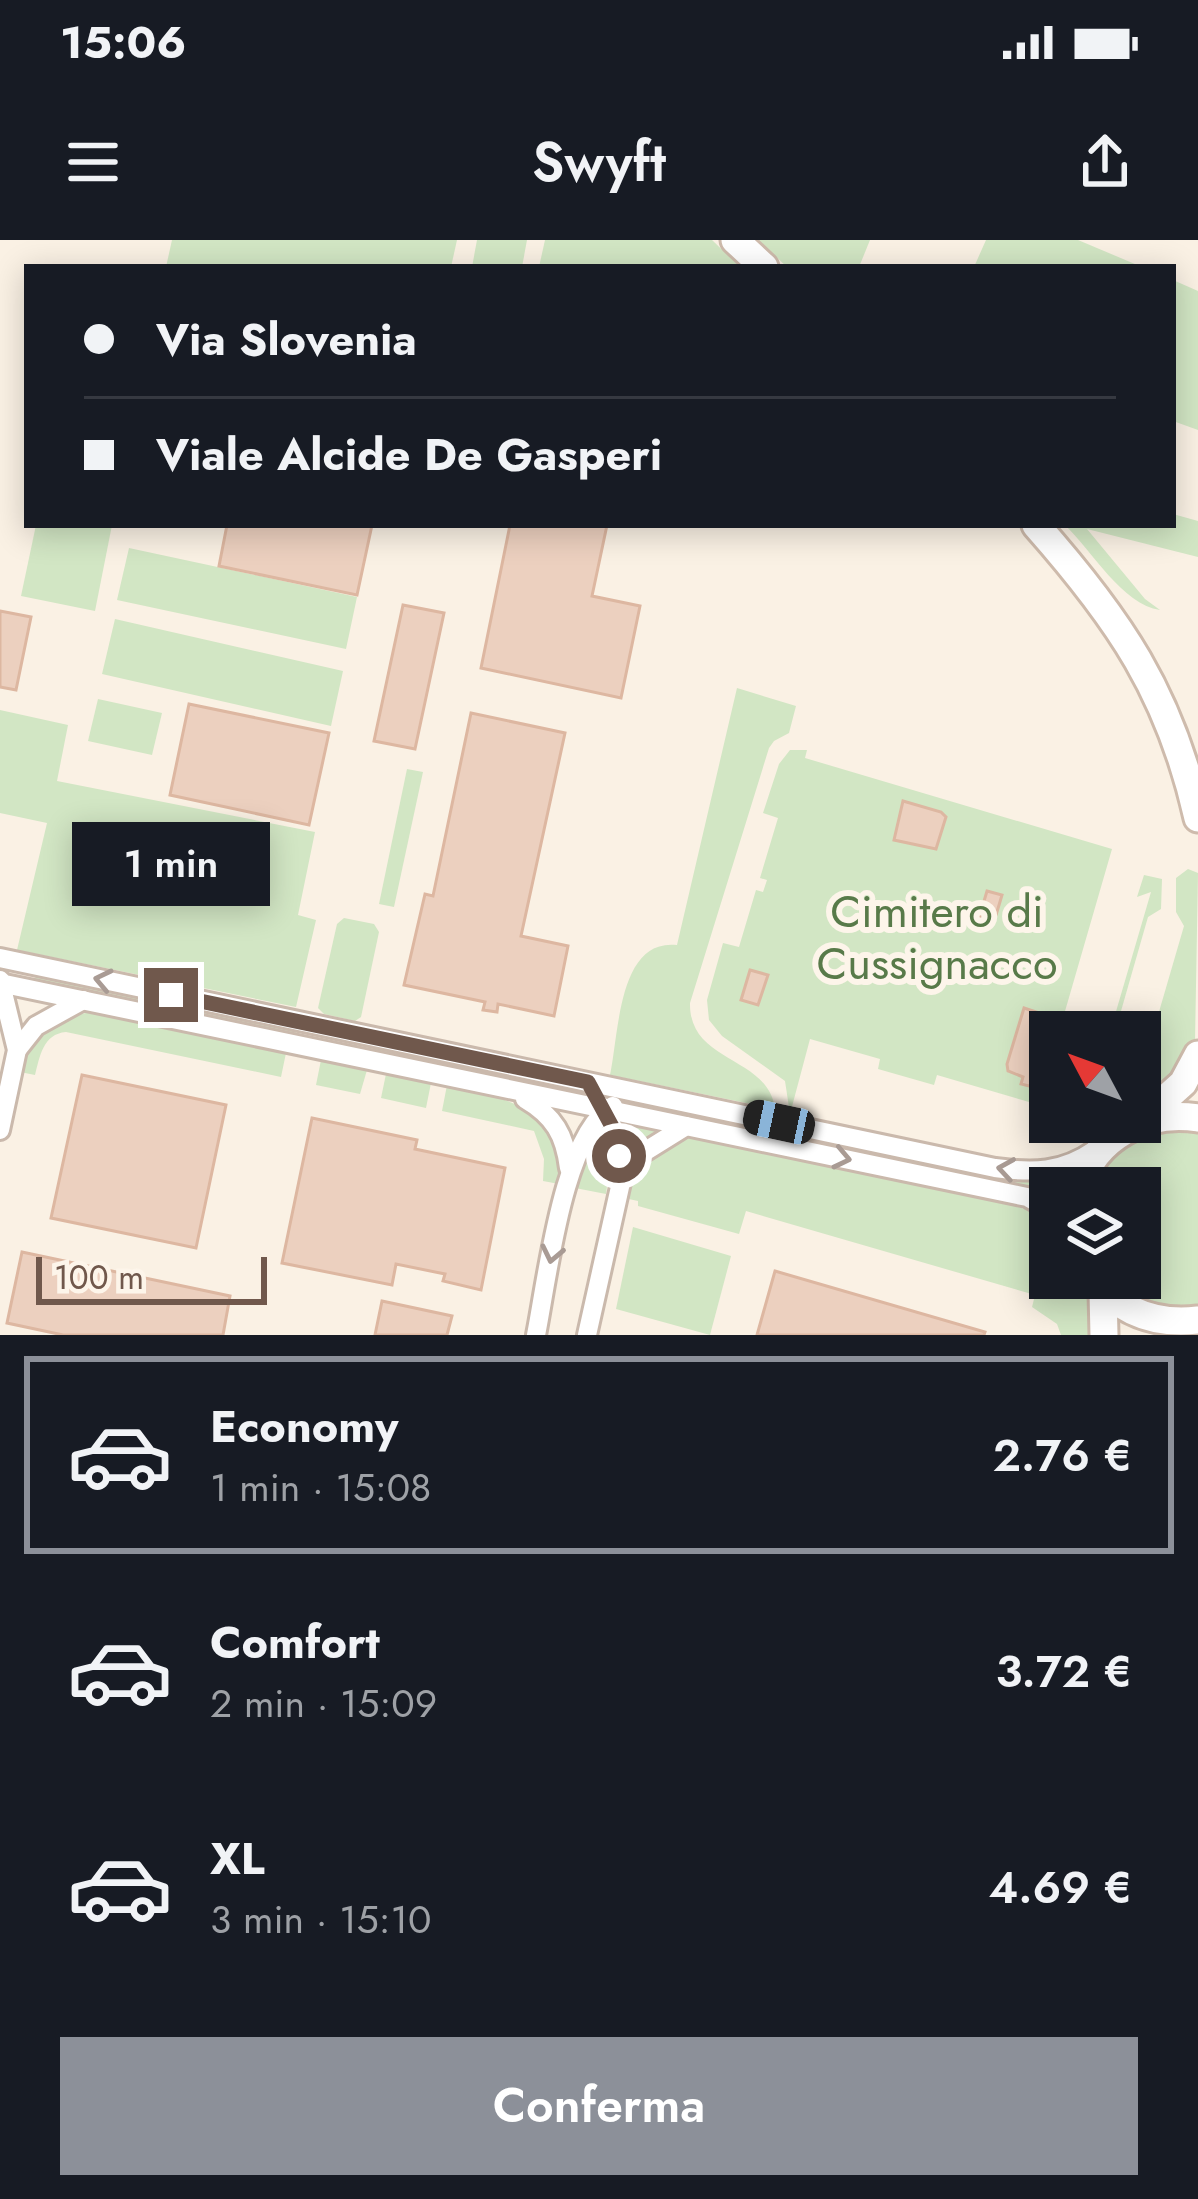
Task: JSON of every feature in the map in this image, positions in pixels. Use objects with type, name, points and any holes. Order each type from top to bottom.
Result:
[{"type":"main road","points":[[735,240],[761,264]]},
{"type":"main road","points":[[1039,528],[1099,597],[1139,659],[1173,732],[1198,818]]},
{"type":"main road","points":[[1053,528],[1091,562],[1139,622],[1177,694],[1198,753]]},
{"type":"main road","points":[[1161,1101],[1183,1083],[1198,1054]]},
{"type":"main road","points":[[1161,1118],[1198,1118]]},
{"type":"main road","points":[[1090,1167],[1111,1143]]},
{"type":"main road","points":[[1100,1299],[1104,1335]]},
{"type":"main road","points":[[1117,1299],[1138,1315],[1187,1325]]},
{"type":"street","points":[[0,958],[1027,1172],[1064,1167],[1103,1143]]},
{"type":"street","points":[[1,983],[40,966]]},
{"type":"street","points":[[1,983],[1029,1198]]},
{"type":"street","points":[[0,1130],[17,1050],[1,983]]},
{"type":"street","points":[[17,1050],[36,1026],[83,1000]]},
{"type":"street","points":[[587,1335],[622,1178],[616,1134],[588,1082]]},
{"type":"street","points":[[513,1092],[546,1112],[556,1124],[569,1173]]},
{"type":"street","points":[[536,1335],[569,1173],[578,1150],[605,1110],[641,1092]]},
{"type":"street","points":[[622,1178],[640,1154],[686,1126]]},
{"type":"green space","points":[[172,240],[457,240],[452,264],[167,264]]},
{"type":"green space","points":[[477,240],[527,240],[523,264],[473,264]]},
{"type":"green space","points":[[545,240],[712,240],[737,264],[540,264]]},
{"type":"green space","points":[[758,240],[870,240],[860,264],[784,264]]},
{"type":"green space","points":[[986,240],[1078,240],[1135,264],[975,264]]},
{"type":"green space","points":[[1176,281],[1198,291],[1198,430],[1176,422]]},
{"type":"green space","points":[[1176,515],[1198,521],[1198,557],[1087,529],[1145,599],[1160,610],[1121,588],[1068,528],[1176,528]]},
{"type":"green space","points":[[35,528],[111,528],[95,611],[21,596]]},
{"type":"green space","points":[[129,548],[357,597],[346,649],[117,600]]},
{"type":"green space","points":[[115,619],[343,671],[331,726],[102,674]]},
{"type":"green space","points":[[737,688],[796,706],[789,733],[769,748],[690,1003],[693,1023],[702,1038],[759,1078],[775,1109],[610,1075],[632,972],[658,947],[677,945]]},
{"type":"green space","points":[[98,699],[162,713],[152,755],[88,741]]},
{"type":"green space","points":[[0,710],[68,725],[57,781],[315,832],[298,915],[316,920],[296,1007],[17,950],[47,823],[0,813]]},
{"type":"green space","name":"Cimitero di Cussignacco","points":[[790,750],[807,750],[805,758],[1112,849],[1065,1011],[1029,1011],[1029,1102],[937,1075],[934,1085],[878,1069],[880,1059],[810,1039],[790,1114],[785,1081],[722,1036],[709,1020],[707,1000],[723,943],[739,947],[756,890],[763,892],[767,880],[760,878],[778,818],[763,813],[779,764]]},
{"type":"green space","points":[[407,769],[423,772],[394,907],[379,904]]},
{"type":"green space","points":[[1188,869],[1198,873],[1195,1042],[1190,1060],[1161,1090],[1159,1011],[1184,926],[1176,912],[1176,878]]},
{"type":"green space","points":[[1144,875],[1162,879],[1161,909],[1148,917],[1121,1011],[1116,1011],[1151,892],[1137,897]]},
{"type":"green space","points":[[344,918],[374,924],[379,932],[361,1017],[355,1021],[324,1014],[318,1008],[337,924]]},
{"type":"green space","points":[[40,975],[295,1028],[296,1033],[292,1036],[28,981]]},
{"type":"green space","points":[[92,1012],[286,1053],[281,1077],[66,1032],[47,1041],[35,1075],[20,1072],[32,1049],[56,1024]]},
{"type":"green space","points":[[375,1046],[585,1088],[592,1099],[376,1053]]},
{"type":"green space","points":[[321,1060],[367,1070],[360,1094],[316,1085]]},
{"type":"green space","points":[[386,1074],[431,1083],[426,1108],[381,1098]]},
{"type":"green space","points":[[447,1085],[510,1102],[543,1123],[554,1138],[559,1184],[543,1181],[544,1159],[534,1131],[442,1111]]},
{"type":"green space","points":[[641,1099],[1029,1180],[1029,1192],[631,1107]]},
{"type":"green space","points":[[616,1120],[665,1130],[627,1159]]},
{"type":"green space","points":[[1198,1126],[1198,1306],[1173,1307],[1142,1299],[1161,1299],[1161,1167],[1102,1167],[1127,1143],[1161,1143],[1163,1130]]},
{"type":"green space","points":[[600,1135],[608,1137],[611,1156],[606,1194],[575,1188],[587,1154]]},
{"type":"green space","points":[[688,1139],[709,1139],[999,1200],[1029,1211],[1029,1293],[746,1211],[739,1234],[624,1198],[647,1159]]},
{"type":"green space","points":[[633,1227],[731,1256],[710,1335],[616,1309]]},
{"type":"green space","points":[[1034,1299],[1091,1299],[1097,1335],[1061,1335],[1057,1324],[1032,1307]]},
{"type":"building","points":[[226,528],[371,528],[357,595],[219,566]]},
{"type":"building","points":[[509,528],[606,528],[592,596],[640,606],[621,698],[481,668]]},
{"type":"building","points":[[403,605],[444,613],[415,749],[374,741]]},
{"type":"building","points":[[0,611],[31,617],[16,690],[0,687]]},
{"type":"building","points":[[189,704],[329,733],[309,825],[170,795]]},
{"type":"building","points":[[471,713],[565,733],[521,936],[568,946],[554,1016],[498,1004],[497,1012],[483,1010],[485,1002],[404,985],[425,894],[433,896]]},
{"type":"building","points":[[903,801],[946,817],[936,849],[894,840]]},
{"type":"building","points":[[987,891],[1002,895],[994,922],[979,918]]},
{"type":"building","points":[[750,970],[768,975],[758,1005],[741,1000]]},
{"type":"building","points":[[1024,1008],[1033,1011],[1029,1011],[1029,1086],[1021,1084],[1023,1077],[1008,1071]]},
{"type":"building","points":[[82,1075],[226,1105],[196,1248],[51,1218]]},
{"type":"building","points":[[312,1118],[417,1140],[415,1149],[505,1168],[481,1290],[443,1281],[445,1274],[396,1264],[392,1285],[282,1263]]},
{"type":"building","points":[[22,1252],[230,1296],[223,1335],[63,1335],[7,1323]]},
{"type":"building","points":[[775,1271],[985,1332],[757,1335]]},
{"type":"building","points":[[382,1301],[452,1316],[447,1335],[375,1335]]},
{"type":"route","points":[[171,995],[588,1082],[616,1134],[619,1156]]}]
